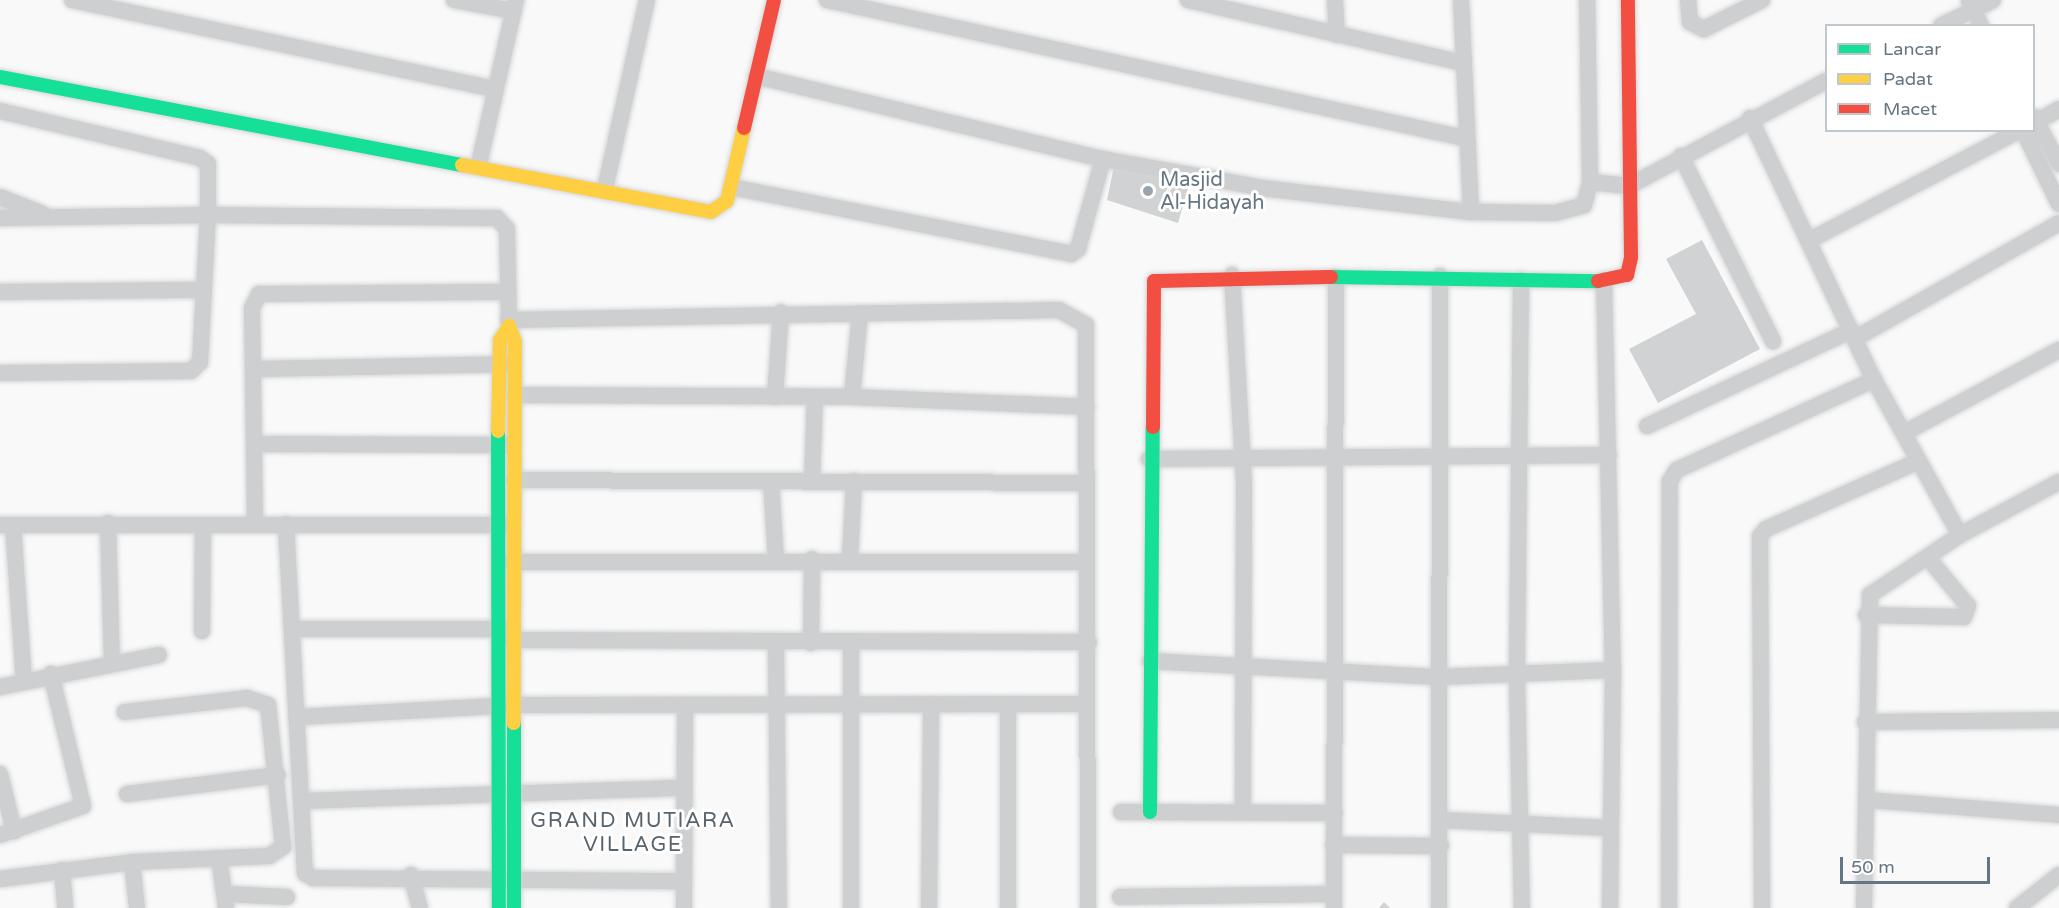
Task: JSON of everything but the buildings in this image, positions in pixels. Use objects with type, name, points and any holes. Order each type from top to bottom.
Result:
[{"type":"street","points":[[72,0],[495,89]]},
{"type":"street","points":[[454,0],[515,5],[479,164]]},
{"type":"street","points":[[605,189],[647,0]]},
{"type":"street","points":[[0,77],[479,164],[711,212],[722,210],[731,187],[774,0]]},
{"type":"street","points":[[827,0],[1464,138]]},
{"type":"street","points":[[1188,0],[1462,63]]},
{"type":"street","points":[[1335,0],[1336,35]]},
{"type":"street","points":[[1461,0],[1464,138],[1471,212]]},
{"type":"street","points":[[756,76],[1104,159],[1262,188],[1471,212],[1555,213],[1584,205],[1590,182],[1587,0]]},
{"type":"street","points":[[1150,812],[1149,459],[1154,281],[1232,275],[1604,280],[1627,275],[1628,0]]},
{"type":"street","points":[[1688,0],[1690,22],[1704,29],[1762,0]]},
{"type":"street","points":[[1944,24],[1971,5],[1993,0]]},
{"type":"street","points":[[1971,5],[1980,24]]},
{"type":"street","points":[[1590,182],[1629,186],[1750,118],[1825,82]]},
{"type":"street","points":[[2059,109],[2035,120],[2059,164]]},
{"type":"street","points":[[0,111],[200,158],[208,164],[208,215],[202,291],[200,362],[192,371],[0,373]]},
{"type":"street","points":[[1750,118],[1874,380],[1960,535]]},
{"type":"street","points":[[1808,241],[2017,132]]},
{"type":"street","points":[[2022,132],[2059,204]]},
{"type":"street","points":[[1681,156],[1773,341]]},
{"type":"street","points":[[731,187],[1071,254],[1078,249],[1104,159]]},
{"type":"street","points":[[0,197],[52,218]]},
{"type":"street","points":[[0,218],[208,215],[497,218],[507,228],[508,364],[505,445],[507,792],[506,877],[499,908]]},
{"type":"street","points":[[1647,426],[1854,334],[2059,223]]},
{"type":"street","points":[[1232,275],[1238,459],[1244,485],[1244,813]]},
{"type":"street","points":[[1439,908],[1441,820],[1437,457],[1440,276]]},
{"type":"street","points":[[1120,897],[1334,901],[1336,277]]},
{"type":"street","points":[[1521,280],[1517,678],[1522,908]]},
{"type":"street","points":[[1604,280],[1612,670],[1610,908]]},
{"type":"street","points":[[0,291],[202,291]]},
{"type":"street","points":[[255,522],[256,369],[252,308],[265,292],[508,292]]},
{"type":"street","points":[[508,323],[782,312],[1059,310],[1086,326],[1090,336],[1086,483],[1089,642],[1088,908]]},
{"type":"street","points":[[775,398],[782,312]]},
{"type":"street","points":[[852,397],[860,313]]},
{"type":"street","points":[[1904,433],[2059,350]]},
{"type":"street","points":[[256,369],[508,364]]},
{"type":"street","points":[[507,633],[512,562],[505,525],[514,480],[505,445],[515,396],[508,364]]},
{"type":"street","points":[[1669,908],[1670,481],[1677,470],[1874,380]]},
{"type":"street","points":[[515,396],[852,397],[1087,407]]},
{"type":"street","points":[[812,481],[815,397]]},
{"type":"street","points":[[256,444],[505,445]]},
{"type":"street","points":[[1149,459],[1335,460],[1437,457],[1520,459],[1609,455]]},
{"type":"street","points":[[1762,908],[1760,536],[1766,529],[1919,461]]},
{"type":"street","points":[[514,480],[1086,483]]},
{"type":"street","points":[[850,559],[854,481]]},
{"type":"street","points":[[771,482],[776,560]]},
{"type":"street","points":[[1864,908],[1869,800],[1865,722],[1866,615],[1870,595],[1960,535],[2059,482]]},
{"type":"street","points":[[24,681],[7,525],[108,523],[203,525],[255,522],[505,525]]},
{"type":"street","points":[[108,523],[112,662]]},
{"type":"street","points":[[286,524],[299,717],[303,868],[309,876],[411,875],[682,881]]},
{"type":"street","points":[[202,631],[203,525]]},
{"type":"street","points":[[1866,615],[1964,617],[1968,606],[1928,558]]},
{"type":"street","points":[[811,643],[812,559]]},
{"type":"street","points":[[512,562],[850,559],[1087,562]]},
{"type":"street","points":[[293,629],[507,633],[776,643],[1089,642]]},
{"type":"street","points":[[776,643],[779,908]]},
{"type":"street","points":[[851,644],[851,908]]},
{"type":"street","points":[[0,687],[51,674],[159,655]]},
{"type":"street","points":[[1150,661],[1245,669],[1439,677],[1517,678],[1612,670]]},
{"type":"street","points":[[0,774],[7,833],[83,806],[51,674]]},
{"type":"street","points":[[0,879],[132,862],[269,856],[283,846],[278,775],[272,719],[268,705],[258,700],[125,712]]},
{"type":"street","points":[[299,717],[507,706],[685,708],[1087,704]]},
{"type":"street","points":[[930,908],[931,706]]},
{"type":"street","points":[[1008,706],[1008,908]]},
{"type":"street","points":[[684,908],[682,788],[685,708]]},
{"type":"street","points":[[1865,722],[2058,720]]},
{"type":"street","points":[[127,794],[278,775]]},
{"type":"street","points":[[303,801],[507,792],[682,788]]},
{"type":"street","points":[[1869,800],[2059,815]]},
{"type":"street","points":[[1121,812],[1335,813]]},
{"type":"street","points":[[1441,820],[1609,828]]},
{"type":"street","points":[[1333,845],[1441,846]]},
{"type":"street","points":[[219,858],[225,901],[287,897]]},
{"type":"street","points":[[132,862],[137,908]]},
{"type":"street","points":[[62,870],[65,908]]},
{"type":"street","points":[[411,875],[420,908]]},
{"type":"street","points":[[2017,908],[2059,875]]},
{"type":"street","points":[[506,877],[514,908]]},
{"type":"traffic: fast","points":[[0,77],[462,165]]},
{"type":"traffic: fast","points":[[1331,277],[1598,281]]},
{"type":"traffic: fast","points":[[1150,812],[1153,427]]},
{"type":"traffic: fast","points":[[498,431],[499,908]]},
{"type":"traffic: fast","points":[[514,723],[514,908]]},
{"type":"traffic: slow","points":[[462,165],[711,212],[727,201],[744,128]]},
{"type":"traffic: slow","points":[[498,431],[500,340],[509,326],[515,342],[514,723]]},
{"type":"traffic: jam","points":[[744,128],[774,0]]},
{"type":"traffic: jam","points":[[1598,281],[1627,275],[1631,257],[1628,0]]},
{"type":"traffic: jam","points":[[1153,427],[1154,281],[1331,277]]},
{"type":"place","name":"Masjid Al-Hidayah","points":[[1148,191]]},
{"type":"district","name":"GRAND MUTIARA VILLAGE","points":[[633,833]]}]
